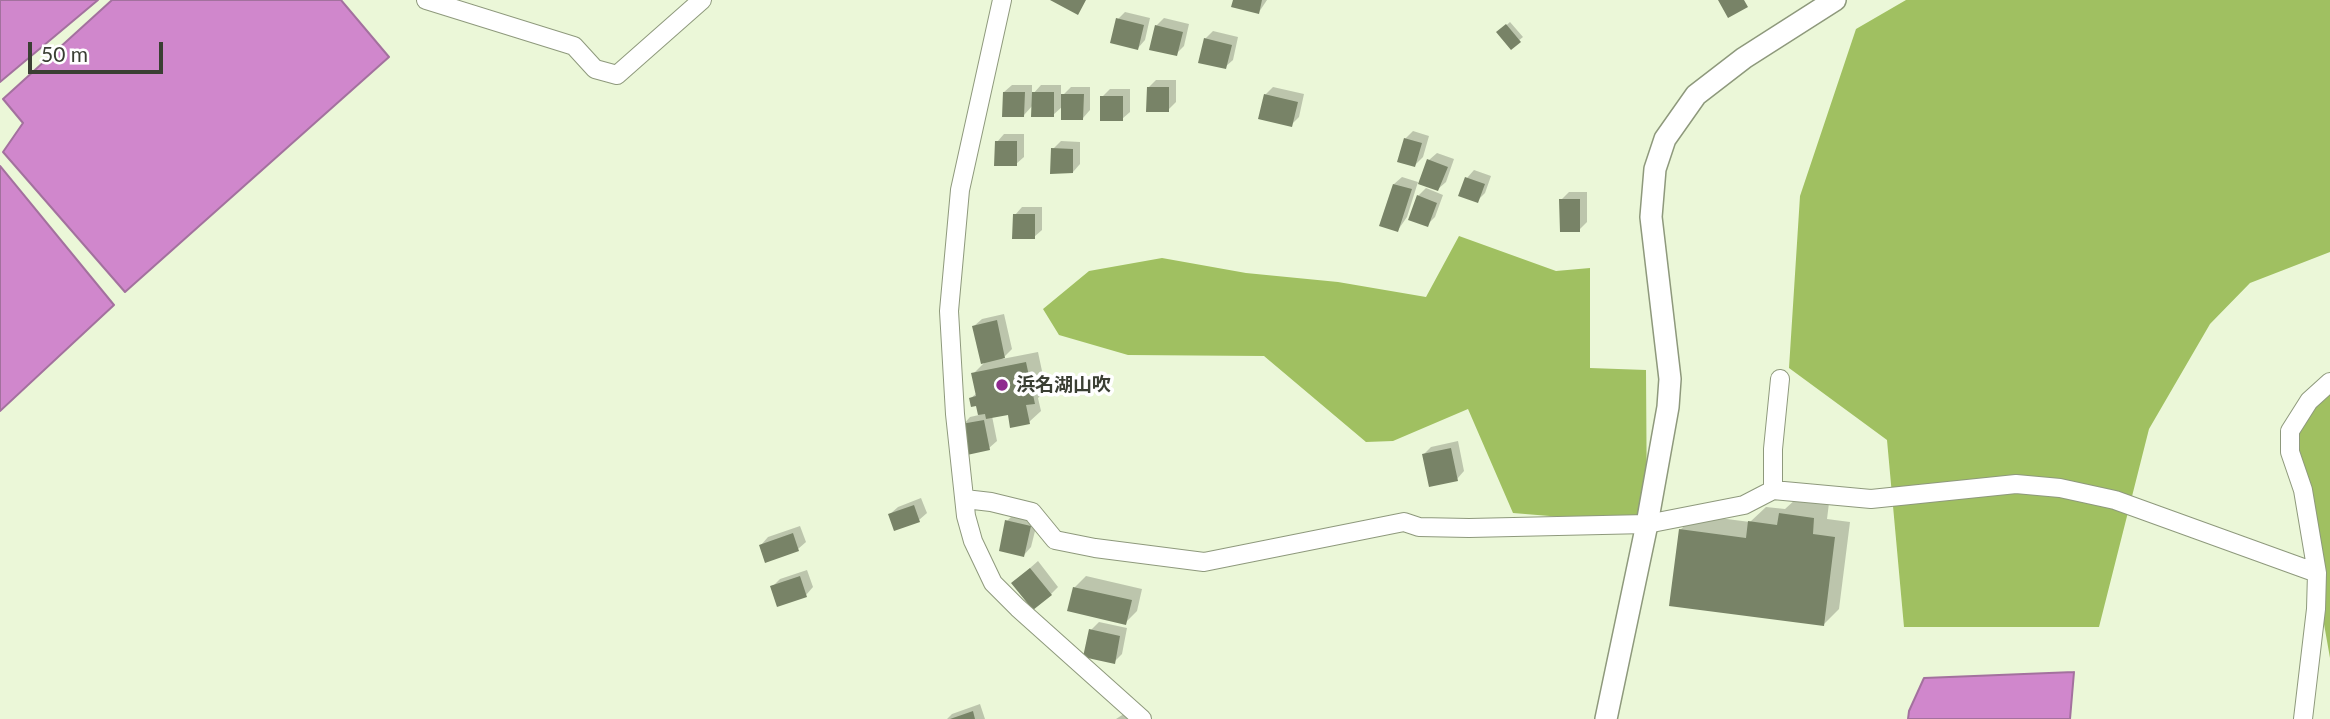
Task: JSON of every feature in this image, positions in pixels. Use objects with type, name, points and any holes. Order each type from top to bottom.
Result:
[{"type":"street","points":[[426,0],[574,46],[595,69],[617,75],[702,0]]},
{"type":"street","points":[[1002,0],[960,190],[949,311],[956,414],[965,499],[973,541],[993,583],[1142,719]]},
{"type":"street","points":[[1606,719],[1647,524],[1668,407],[1670,379],[1651,216],[1655,169],[1665,139],[1696,95],[1745,58],[1835,0]]},
{"type":"street","points":[[1773,490],[1773,449],[1780,379]]},
{"type":"street","points":[[2303,719],[2316,609],[2317,573],[2303,490],[2290,452],[2290,431],[2309,401],[2330,382]]},
{"type":"street","points":[[965,499],[1032,512],[1055,540],[1204,562],[1405,522],[1419,527],[1457,528],[1647,524],[1744,505],[1773,490],[1871,499],[2016,484],[2060,488],[2115,500],[2317,573]]},
{"type":"green space","points":[[1906,0],[2330,0],[2330,252],[2250,283],[2210,324],[2149,429],[2099,627],[1904,627],[1887,440],[1789,368],[1800,196],[1856,29]]},
{"type":"green space","points":[[1459,236],[1556,271],[1590,268],[1590,368],[1646,370],[1647,524],[1513,513],[1468,409],[1393,441],[1366,442],[1264,356],[1128,355],[1059,335],[1043,309],[1089,271],[1162,258],[1246,273],[1338,282],[1426,297]]},
{"type":"green space","points":[[2330,389],[2330,658],[2290,431]]},
{"type":"shaded area","points":[[0,0],[98,0],[0,82]]},
{"type":"shaded area","points":[[112,0],[341,0],[389,57],[125,292],[3,152],[23,123],[3,99]]},
{"type":"shaded area","points":[[0,166],[114,305],[0,411]]},
{"type":"shaded area","points":[[2074,672],[2070,719],[1908,719],[1924,678]]},
{"type":"building","points":[[1050,0],[1086,0],[1078,15]]},
{"type":"building","points":[[1233,0],[1262,0],[1259,14],[1231,7]]},
{"type":"building","points":[[1718,0],[1744,0],[1748,7],[1728,18]]},
{"type":"building","points":[[1116,18],[1144,25],[1138,50],[1110,43]]},
{"type":"building","points":[[1506,24],[1521,42],[1511,50],[1496,32]]},
{"type":"building","points":[[1155,25],[1183,32],[1177,56],[1149,50]]},
{"type":"building","points":[[1204,38],[1232,45],[1226,69],[1198,63]]},
{"type":"building","points":[[1147,87],[1169,87],[1169,112],[1146,112]]},
{"type":"building","points":[[1003,92],[1025,92],[1024,117],[1002,117]]},
{"type":"building","points":[[1032,92],[1054,92],[1054,117],[1031,117]]},
{"type":"building","points":[[1061,94],[1084,94],[1083,120],[1061,120]]},
{"type":"building","points":[[1264,94],[1298,102],[1292,127],[1258,119]]},
{"type":"building","points":[[1100,96],[1123,96],[1123,121],[1100,121]]},
{"type":"building","points":[[1404,138],[1422,143],[1415,167],[1397,162]]},
{"type":"building","points":[[995,141],[1017,141],[1017,166],[994,166]]},
{"type":"building","points":[[1051,148],[1073,149],[1073,173],[1050,174]]},
{"type":"building","points":[[1427,159],[1448,167],[1438,191],[1418,184]]},
{"type":"building","points":[[1465,177],[1485,184],[1478,203],[1458,196]]},
{"type":"building","points":[[1393,184],[1412,189],[1398,232],[1379,226]]},
{"type":"building","points":[[1417,195],[1437,203],[1428,227],[1408,220]]},
{"type":"building","points":[[1559,199],[1580,199],[1580,232],[1560,232]]},
{"type":"building","points":[[1013,214],[1035,214],[1035,239],[1012,239]]},
{"type":"building","points":[[997,320],[1005,358],[981,364],[972,326]]},
{"type":"building","name":"浜名湖山吹","points":[[1026,362],[1035,404],[1026,405],[1030,424],[1010,428],[1008,415],[986,419],[985,414],[978,415],[976,406],[971,407],[969,398],[976,396],[971,373]]},
{"type":"building","points":[[984,420],[990,450],[967,455],[961,424]]},
{"type":"building","points":[[1451,448],[1458,481],[1429,487],[1422,454]]},
{"type":"building","points":[[914,505],[920,522],[894,531],[888,514]]},
{"type":"building","points":[[1779,513],[1814,518],[1813,534],[1835,537],[1824,626],[1669,606],[1679,529],[1746,538],[1748,521],[1777,525]]},
{"type":"building","points":[[1005,520],[1031,526],[1024,557],[999,551]]},
{"type":"building","points":[[793,533],[799,551],[765,563],[759,545]]},
{"type":"building","points":[[1030,568],[1052,595],[1033,610],[1011,583]]},
{"type":"building","points":[[800,576],[807,597],[777,607],[770,586]]},
{"type":"building","points":[[1073,587],[1132,600],[1126,625],[1067,611]]},
{"type":"building","points":[[1089,629],[1120,636],[1115,664],[1083,657]]},
{"type":"building","points":[[973,711],[975,719],[950,719]]},
{"type":"place","name":"浜名湖山吹","points":[[1002,385]]}]
